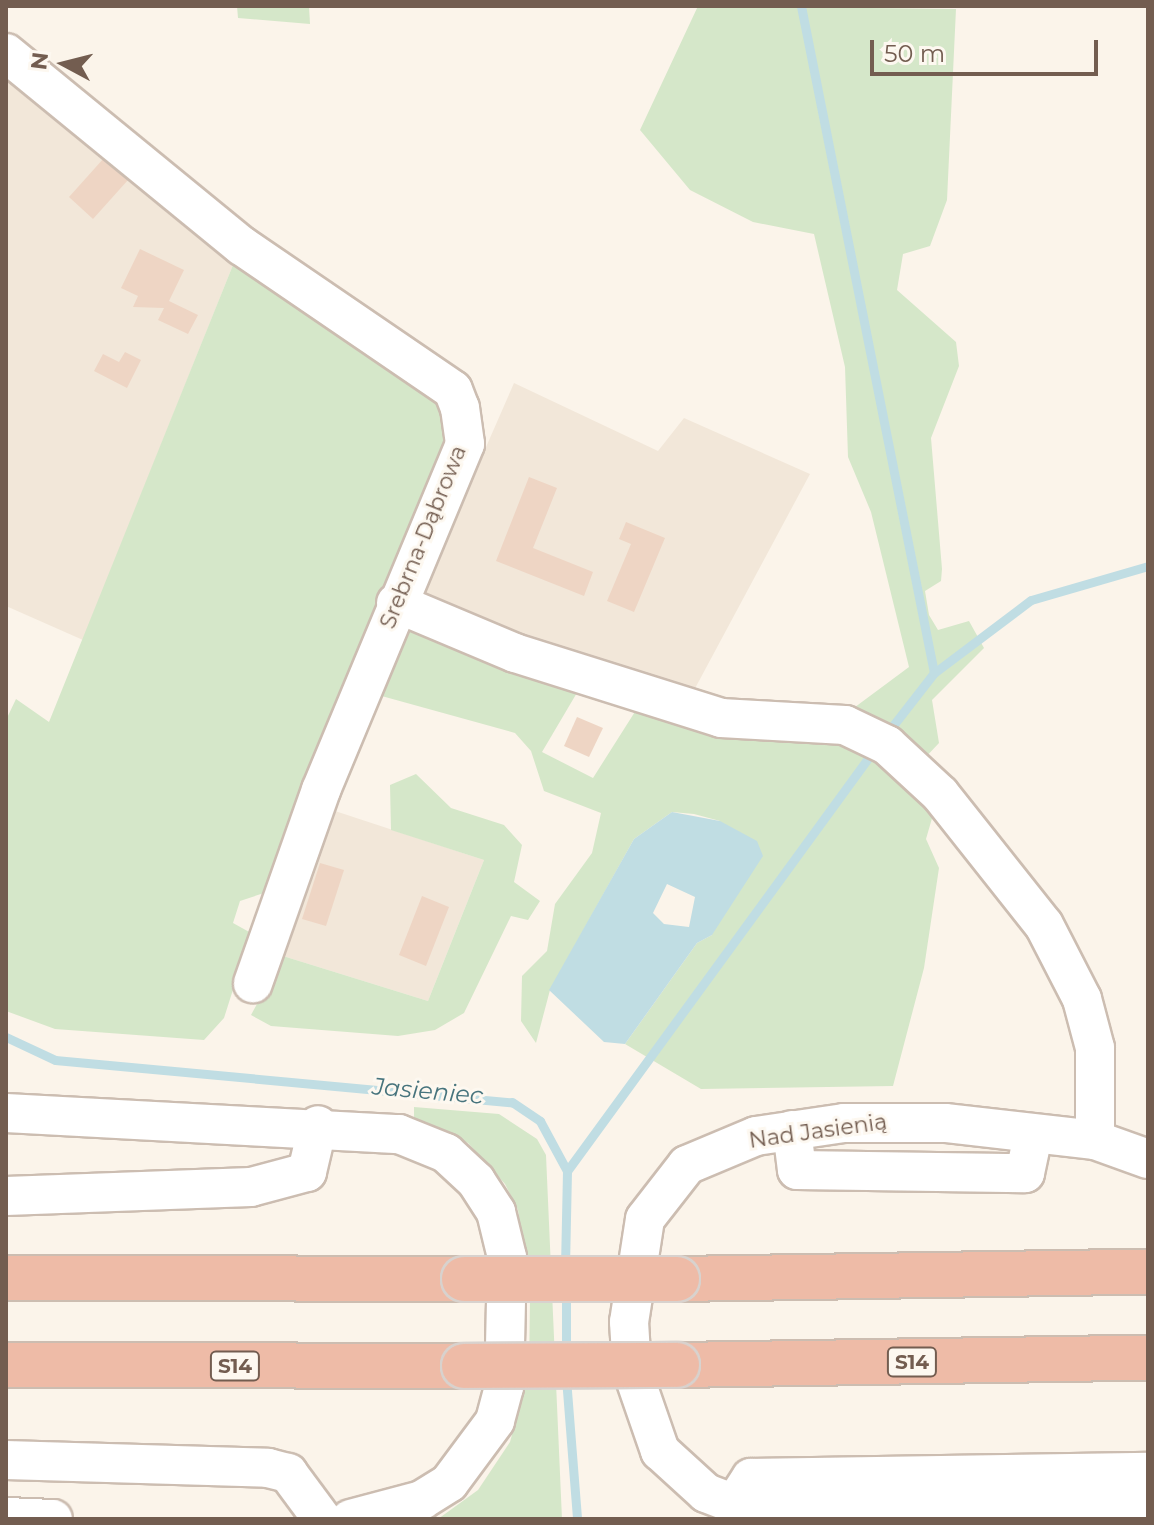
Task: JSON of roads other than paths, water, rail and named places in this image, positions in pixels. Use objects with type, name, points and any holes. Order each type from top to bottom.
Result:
[{"type":"highway","points":[[6,1278],[677,1279],[1148,1272]]},
{"type":"highway","name":"S14","points":[[6,1365],[677,1365],[1148,1358]]},
{"type":"street","name":"Srebrna-Dąbrowa","points":[[6,53],[242,246],[453,390],[465,444],[396,603],[253,983]]},
{"type":"street","points":[[396,603],[515,653],[721,718],[845,725],[887,745],[940,794],[1044,925],[1082,999],[1095,1048],[1095,1140]]},
{"type":"street","points":[[6,1113],[318,1125],[399,1134],[446,1153],[496,1212],[507,1257],[504,1387],[475,1456],[422,1500],[350,1519]]},
{"type":"street","name":"Nad Jasienią","points":[[1148,1159],[1095,1140],[894,1120],[756,1136],[687,1165],[645,1219],[632,1268],[632,1370],[648,1429],[688,1478],[734,1504],[1148,1508]]},
{"type":"street","points":[[6,1196],[251,1187],[307,1172],[318,1125]]},
{"type":"street","points":[[792,1130],[797,1170],[1025,1173],[1033,1135]]},
{"type":"street","points":[[6,1460],[268,1468],[288,1473],[322,1519]]},
{"type":"street","points":[[734,1504],[751,1478],[1148,1472]]},
{"type":"street","points":[[6,1517],[53,1519]]},
{"type":"water","points":[[672,812],[720,821],[757,841],[763,856],[712,935],[697,943],[625,1044],[604,1042],[549,990],[634,839]],"holes":[[[667,884],[695,897],[689,927],[664,924],[653,913]]]},
{"type":"waterway","points":[[801,6],[934,673]]},
{"type":"waterway","points":[[888,732],[934,673],[1031,600],[1148,566]]},
{"type":"waterway","points":[[567,1171],[874,750]]},
{"type":"waterway","name":"Jasieniec","points":[[6,1037],[55,1060],[512,1102],[540,1121],[567,1171],[565,1267]]},
{"type":"waterway","name":"Jasieniec","points":[[566,1290],[566,1355]]},
{"type":"waterway","name":"Jasieniec","points":[[566,1378],[577,1519]]}]
